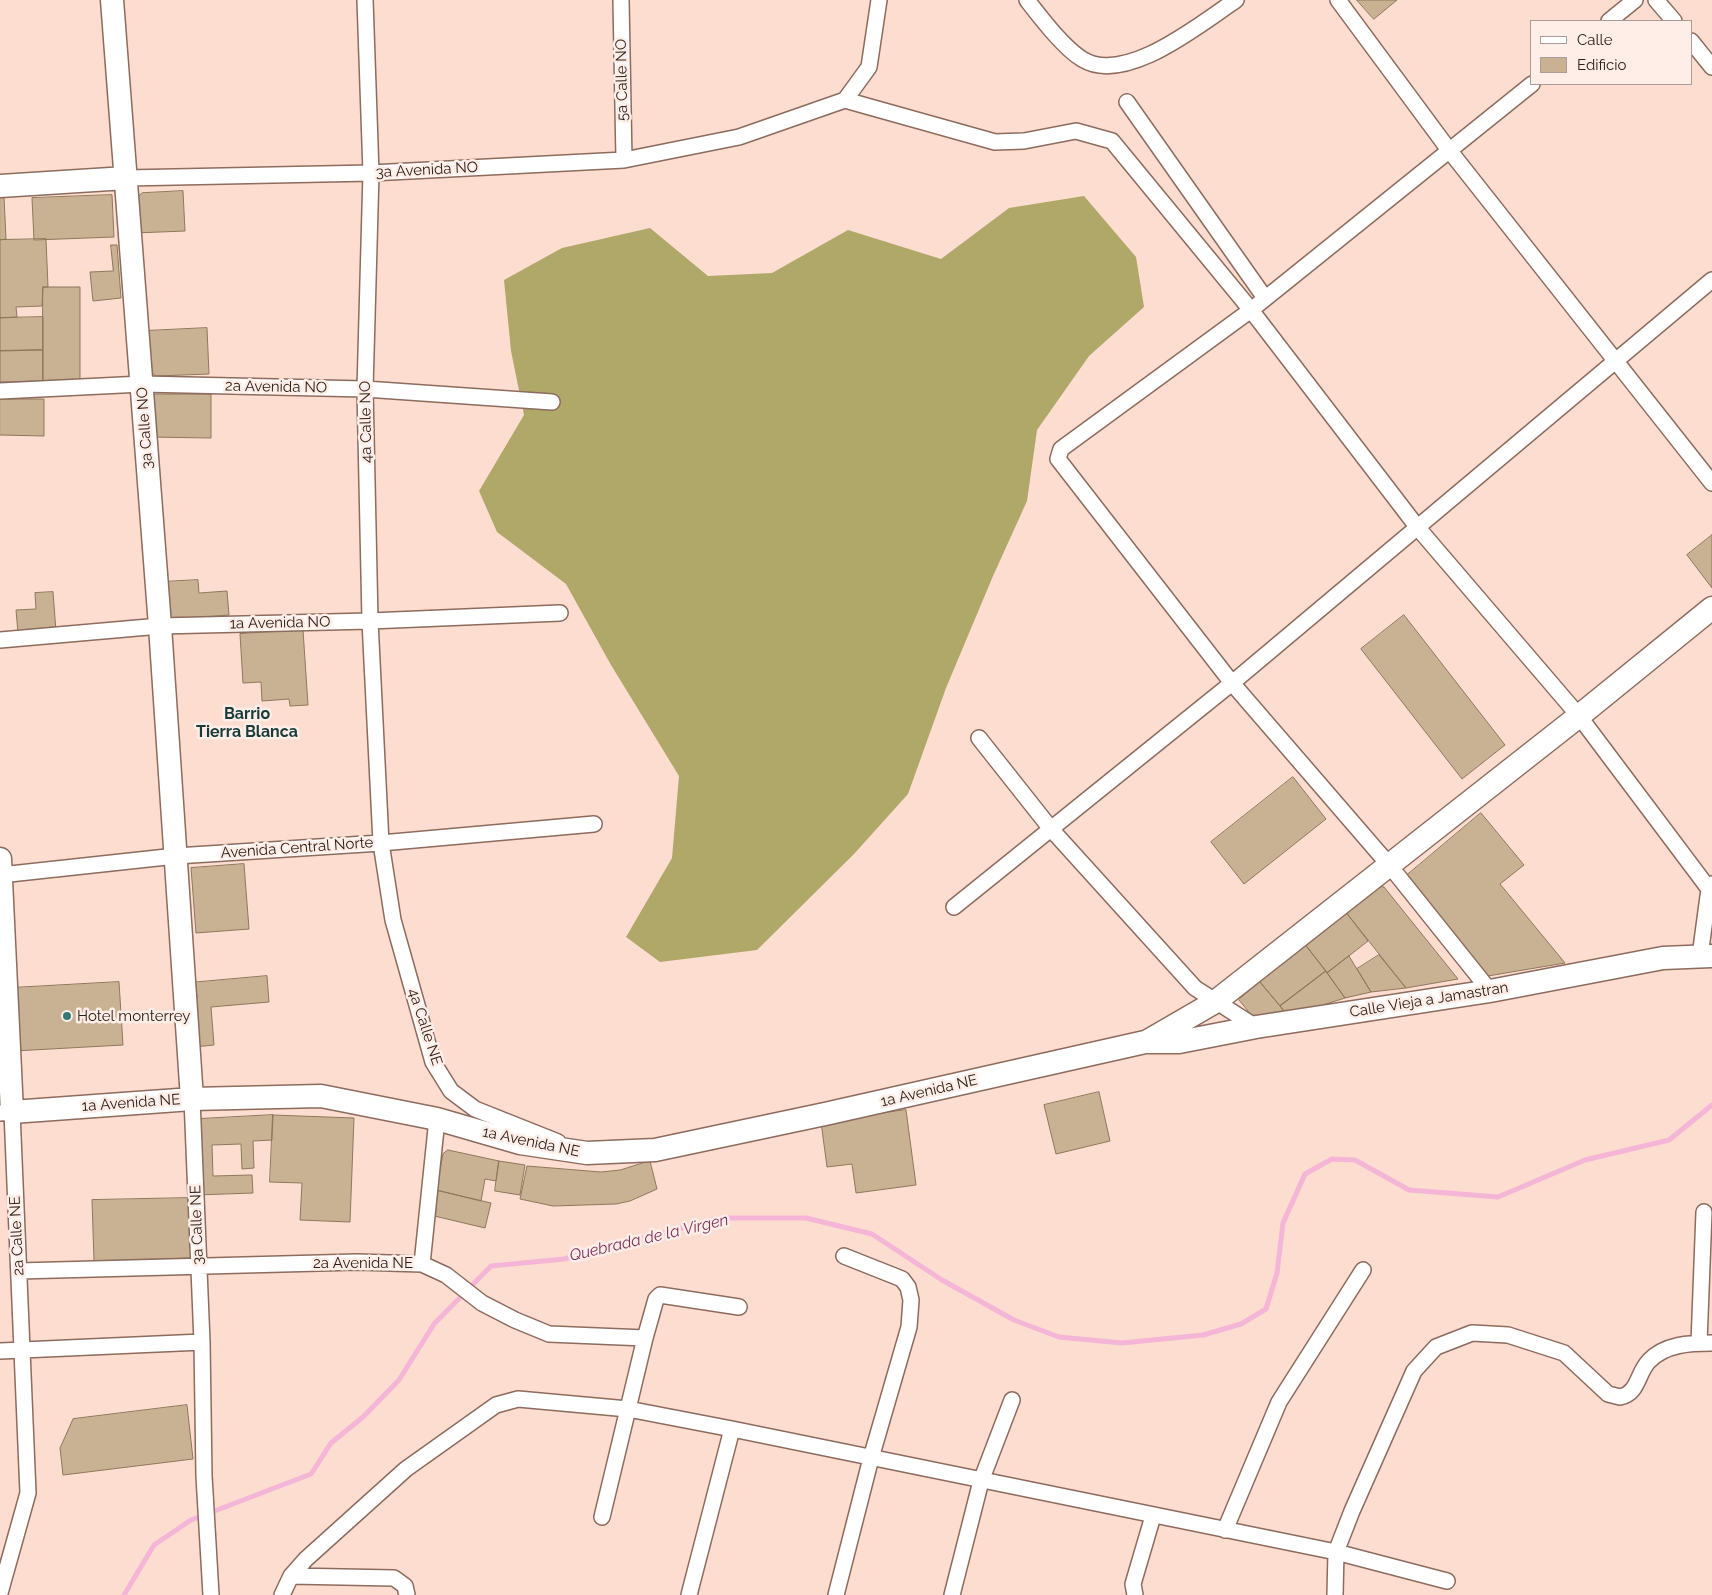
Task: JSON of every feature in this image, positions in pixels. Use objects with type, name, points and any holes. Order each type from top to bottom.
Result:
[{"type":"main road","name":"3a Calle NO","points":[[112,0],[176,856]]},
{"type":"main road","name":"3a Avenida NO","points":[[0,186],[126,178]]},
{"type":"main road","points":[[1145,1042],[1215,1002],[1390,866],[1712,608]]},
{"type":"main road","name":"3a Calle NE","points":[[176,856],[192,1099]]},
{"type":"main road","name":"2a Calle NE","points":[[0,870],[6,1112]]},
{"type":"main road","name":"Calle Vieja a Jamastran","points":[[1145,1042],[1179,1042],[1256,1027],[1490,991],[1663,958],[1706,956]]},
{"type":"main road","name":"1a Avenida NE","points":[[6,1112],[192,1099],[321,1096],[437,1120],[520,1143],[587,1153],[655,1150],[826,1114],[1145,1042]]},
{"type":"street","name":"4a Calle NO","points":[[365,0],[371,173],[365,389],[370,621],[382,843]]},
{"type":"street","name":"5a Calle NO","points":[[621,0],[624,160]]},
{"type":"street","points":[[879,0],[869,66],[845,100],[995,142],[1024,141],[1076,132],[1112,141],[1251,310],[1418,528],[1579,716],[1710,887],[1706,956]]},
{"type":"street","points":[[1027,0],[1046,25],[1082,59],[1105,67],[1158,53],[1236,0]]},
{"type":"street","points":[[1338,0],[1449,150],[1616,359],[1712,483]]},
{"type":"street","points":[[1610,20],[1635,0]]},
{"type":"street","points":[[1656,0],[1673,20]]},
{"type":"street","points":[[1692,42],[1712,67]]},
{"type":"street","points":[[1490,991],[1390,866],[1232,683],[1058,459],[1061,449],[1251,310],[1531,85]]},
{"type":"street","name":"3a Avenida NO","points":[[126,178],[371,173],[624,160],[739,137],[845,100]]},
{"type":"street","points":[[1127,102],[1265,298]]},
{"type":"street","points":[[954,907],[1232,683],[1712,280]]},
{"type":"street","name":"2a Avenida NO","points":[[0,391],[142,384],[365,389],[552,402]]},
{"type":"street","name":"1a Avenida NO","points":[[0,640],[160,626],[370,621],[560,613]]},
{"type":"street","points":[[979,738],[1051,829],[1194,988],[1256,1027]]},
{"type":"street","name":"Avenida Central Norte","points":[[0,870],[176,856],[382,843],[594,824]]},
{"type":"street","name":"4a Calle NE","points":[[382,843],[393,920],[433,1062],[451,1090],[475,1109],[587,1153]]},
{"type":"street","name":"3a Calle NE","points":[[192,1099],[202,1342],[204,1476],[211,1595]]},
{"type":"street","name":"2a Calle NE","points":[[0,1593],[28,1493],[19,1271],[6,1112]]},
{"type":"street","points":[[422,1264],[437,1120]]},
{"type":"street","points":[[1335,1595],[1336,1552],[1414,1371],[1436,1346],[1472,1333],[1508,1335],[1564,1353],[1608,1394],[1620,1397],[1628,1394],[1634,1389],[1648,1361],[1679,1344],[1705,1343],[1704,1212]]},
{"type":"street","points":[[836,1595],[871,1458],[910,1327],[911,1300],[908,1287],[902,1279],[844,1256]]},
{"type":"street","name":"2a Avenida NE","points":[[19,1271],[357,1262],[422,1264],[446,1275],[482,1303],[515,1320],[549,1334],[645,1338]]},
{"type":"street","points":[[1225,1530],[1279,1402],[1363,1270]]},
{"type":"street","points":[[602,1517],[656,1299],[660,1295],[738,1307]]},
{"type":"street","points":[[0,1351],[202,1342]]},
{"type":"street","points":[[282,1595],[291,1576],[306,1558],[406,1469],[496,1406],[518,1399],[628,1409],[732,1429],[981,1482],[1336,1552],[1447,1581]]},
{"type":"street","points":[[952,1595],[981,1482],[1012,1400]]},
{"type":"street","points":[[689,1595],[732,1429]]},
{"type":"street","points":[[1135,1595],[1133,1584],[1153,1516]]},
{"type":"street","points":[[291,1576],[394,1578],[405,1586],[407,1595]]},
{"type":"shaded area","points":[[1084,196],[1136,257],[1144,307],[1089,356],[1037,430],[1027,501],[946,688],[908,794],[854,854],[757,950],[660,962],[626,937],[672,858],[679,776],[611,665],[566,584],[497,532],[479,491],[524,415],[511,351],[504,280],[562,248],[650,228],[708,276],[772,273],[848,230],[941,259],[1009,208]]},
{"type":"building","points":[[1357,0],[1397,0],[1374,19]]},
{"type":"building","points":[[183,191],[185,231],[135,233],[133,201],[142,193]]},
{"type":"building","points":[[112,195],[114,237],[34,240],[32,198]]},
{"type":"building","points":[[0,197],[4,197],[6,239],[0,240]]},
{"type":"building","points":[[46,239],[48,287],[43,287],[42,306],[16,307],[17,317],[0,318],[0,240]]},
{"type":"building","points":[[111,245],[117,245],[121,298],[93,301],[90,272],[113,271]]},
{"type":"building","points":[[43,287],[80,287],[80,381],[43,381]]},
{"type":"building","points":[[43,317],[43,350],[0,351],[0,318]]},
{"type":"building","points":[[207,328],[209,374],[156,376],[147,369],[145,331]]},
{"type":"building","points":[[43,350],[43,381],[0,382],[0,351]]},
{"type":"building","points":[[154,394],[211,394],[211,438],[149,437],[149,404]]},
{"type":"building","points":[[0,399],[44,399],[44,436],[0,435]]},
{"type":"building","points":[[1712,535],[1712,588],[1687,555]]},
{"type":"building","points":[[198,580],[199,593],[227,591],[229,615],[165,620],[162,582]]},
{"type":"building","points":[[53,592],[56,631],[18,633],[16,610],[36,609],[35,593]]},
{"type":"building","points":[[1404,615],[1505,745],[1462,779],[1361,649]]},
{"type":"building","points":[[303,630],[308,705],[290,706],[289,699],[262,701],[261,682],[243,683],[240,634]]},
{"type":"building","points":[[1293,777],[1326,819],[1244,884],[1211,842]]},
{"type":"building","points":[[1481,813],[1524,865],[1500,884],[1565,963],[1488,976],[1406,876]]},
{"type":"building","points":[[244,864],[249,929],[196,933],[191,868]]},
{"type":"building","points":[[1376,886],[1384,887],[1458,979],[1406,988],[1345,911]]},
{"type":"building","points":[[1345,911],[1368,941],[1327,973],[1304,943]]},
{"type":"building","points":[[1304,943],[1326,971],[1280,1006],[1260,982]]},
{"type":"building","points":[[1379,955],[1406,988],[1371,992],[1357,969]]},
{"type":"building","points":[[1349,956],[1371,992],[1345,998],[1327,973]]},
{"type":"building","points":[[1326,971],[1345,998],[1288,1016],[1280,1006]]},
{"type":"building","points":[[267,976],[269,1002],[211,1007],[214,1045],[194,1047],[189,983]]},
{"type":"building","name":"Hotel monterrey","points":[[119,982],[123,1045],[14,1051],[11,988]]},
{"type":"building","points":[[1260,982],[1288,1016],[1252,1016],[1239,1000]]},
{"type":"building","points":[[1099,1092],[1110,1141],[1056,1154],[1044,1105]]},
{"type":"building","points":[[906,1110],[916,1185],[856,1193],[852,1164],[827,1167],[821,1122]]},
{"type":"building","points":[[273,1115],[272,1140],[253,1141],[254,1168],[242,1169],[241,1144],[212,1145],[213,1176],[252,1175],[253,1193],[197,1195],[199,1119]]},
{"type":"building","points":[[273,1115],[354,1118],[350,1222],[300,1220],[302,1183],[270,1182]]},
{"type":"building","points":[[448,1150],[499,1161],[496,1181],[485,1179],[481,1201],[436,1190],[443,1154]]},
{"type":"building","points":[[499,1161],[525,1165],[520,1195],[495,1191]]},
{"type":"building","points":[[650,1161],[657,1189],[630,1201],[616,1204],[553,1206],[520,1199],[527,1166],[601,1172],[620,1170]]},
{"type":"building","points":[[436,1190],[491,1203],[485,1228],[430,1215]]},
{"type":"building","points":[[190,1198],[192,1258],[94,1261],[92,1200]]},
{"type":"building","points":[[187,1405],[193,1459],[63,1475],[60,1448],[73,1419]]},
{"type":"waterway","name":"Quebrada de la Virgen","points":[[124,1595],[154,1545],[191,1520],[311,1474],[331,1443],[363,1417],[399,1380],[434,1324],[491,1266],[564,1259],[720,1218],[806,1218],[872,1234],[942,1280],[1014,1320],[1059,1337],[1122,1343],[1203,1335],[1241,1324],[1266,1309],[1277,1273],[1283,1223],[1305,1174],[1332,1159],[1355,1160],[1409,1190],[1498,1197],[1585,1160],[1669,1140],[1712,1105]]},
{"type":"place","name":"Hotel monterrey","points":[[67,1016]]},
{"type":"district","name":"Barrio Tierra Blanca","points":[[247,723]]}]
